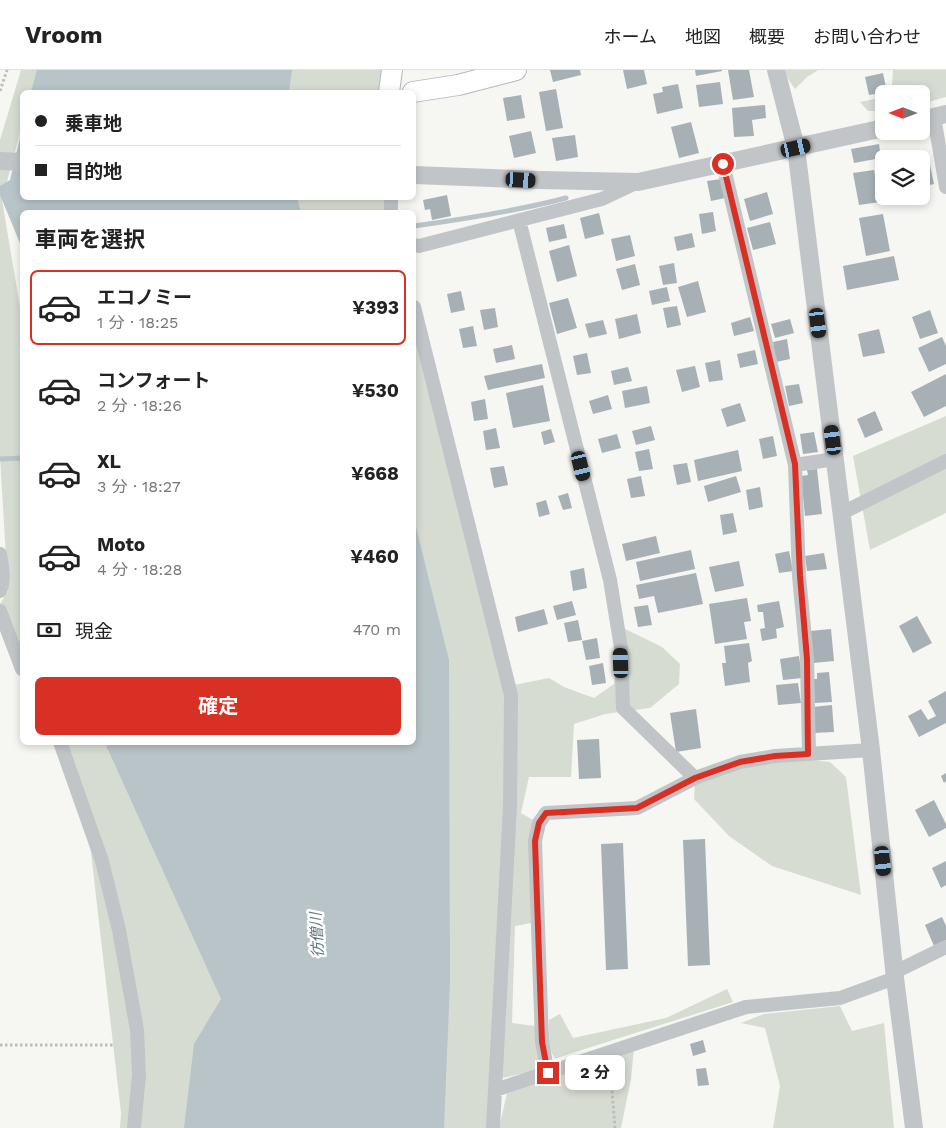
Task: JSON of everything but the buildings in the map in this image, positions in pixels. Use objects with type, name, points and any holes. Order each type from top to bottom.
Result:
[{"type":"main road","points":[[389,90],[392,70]]},
{"type":"main road","points":[[416,92],[458,85],[512,71]]},
{"type":"street","points":[[776,70],[796,148],[871,750],[895,975],[914,1128]]},
{"type":"street","points":[[934,117],[946,188]]},
{"type":"street","points":[[416,175],[638,182],[875,130]]},
{"type":"street","points":[[0,161],[20,162]]},
{"type":"street","points":[[723,164],[795,464],[800,576],[807,659],[808,754]]},
{"type":"street","points":[[416,245],[602,199],[638,182]]},
{"type":"street","points":[[519,220],[610,580],[621,648],[623,708],[695,778]]},
{"type":"street","points":[[416,315],[511,694],[510,806],[493,1128]]},
{"type":"street","points":[[795,464],[835,459]]},
{"type":"street","points":[[842,513],[946,461]]},
{"type":"street","points":[[0,554],[3,571],[0,592]]},
{"type":"street","points":[[0,610],[20,664]]},
{"type":"street","points":[[61,745],[102,861],[119,930],[137,1030],[139,1075],[134,1128]]},
{"type":"street","points":[[548,1073],[542,1042],[535,841],[539,823],[546,813],[637,808],[695,778],[740,762],[775,756],[871,750]]},
{"type":"street","points":[[495,1090],[746,1007],[840,998],[895,975],[946,947]]},
{"type":"path","points":[[0,91],[7,70]]},
{"type":"path","points":[[0,1045],[116,1045]]},
{"type":"path","points":[[609,1052],[615,1128]]},
{"type":"shaded area","points":[[21,70],[41,70],[34,90],[20,90],[20,133],[2,200],[20,307],[20,649],[0,604],[8,591],[0,456],[0,140]]},
{"type":"shaded area","points":[[289,70],[389,70],[385,90],[287,90]]},
{"type":"shaded area","points":[[785,70],[818,70],[807,77],[795,89],[788,79]]},
{"type":"shaded area","points":[[893,70],[946,70],[946,97],[930,101],[930,85],[892,85]]},
{"type":"shaded area","points":[[875,99],[875,111],[868,111],[860,102]]},
{"type":"shaded area","points":[[291,200],[385,200],[387,210],[294,210]]},
{"type":"shaded area","points":[[416,318],[509,686],[549,678],[564,687],[594,698],[614,684],[617,625],[662,647],[680,664],[679,684],[650,708],[605,714],[574,724],[571,777],[529,777],[521,813],[533,820],[531,923],[515,926],[512,1023],[535,1026],[542,1069],[502,1078],[493,1128],[443,1128],[416,595]]},
{"type":"shaded area","points":[[946,416],[946,513],[870,550],[853,456]]},
{"type":"shaded area","points":[[62,745],[112,745],[221,999],[194,1128],[120,1128],[121,1113],[87,818]]},
{"type":"shaded area","points":[[775,756],[830,762],[846,777],[861,895],[772,866],[729,836],[694,799],[695,778]]},
{"type":"shaded area","points":[[727,989],[733,1002],[555,1059],[548,1046],[549,1020],[560,1014],[573,1038],[666,1018]]},
{"type":"shaded area","points":[[840,1006],[852,1031],[884,1023],[894,1128],[773,1128],[780,1086],[765,1028],[741,1023],[764,1014]]},
{"type":"shaded area","points":[[634,1048],[631,1079],[621,1128],[499,1128],[507,1093],[588,1059]]},
{"type":"water","points":[[37,70],[292,70],[289,90],[32,90]]},
{"type":"water","points":[[20,138],[20,200],[298,200],[300,210],[20,210],[20,243],[0,195],[0,186],[10,180]]},
{"type":"water","name":"彷僧川","points":[[416,527],[449,660],[450,982],[444,1128],[184,1128],[194,1044],[221,999],[106,745],[416,745]]},
{"type":"waterway","points":[[416,226],[528,207],[566,198]]},
{"type":"waterway","points":[[0,459],[20,458]]},
{"type":"route","points":[[548,1073],[542,1042],[535,841],[539,823],[546,813],[637,808],[695,778],[740,762],[775,756],[808,754],[807,659],[800,576],[795,464],[723,164]]}]
